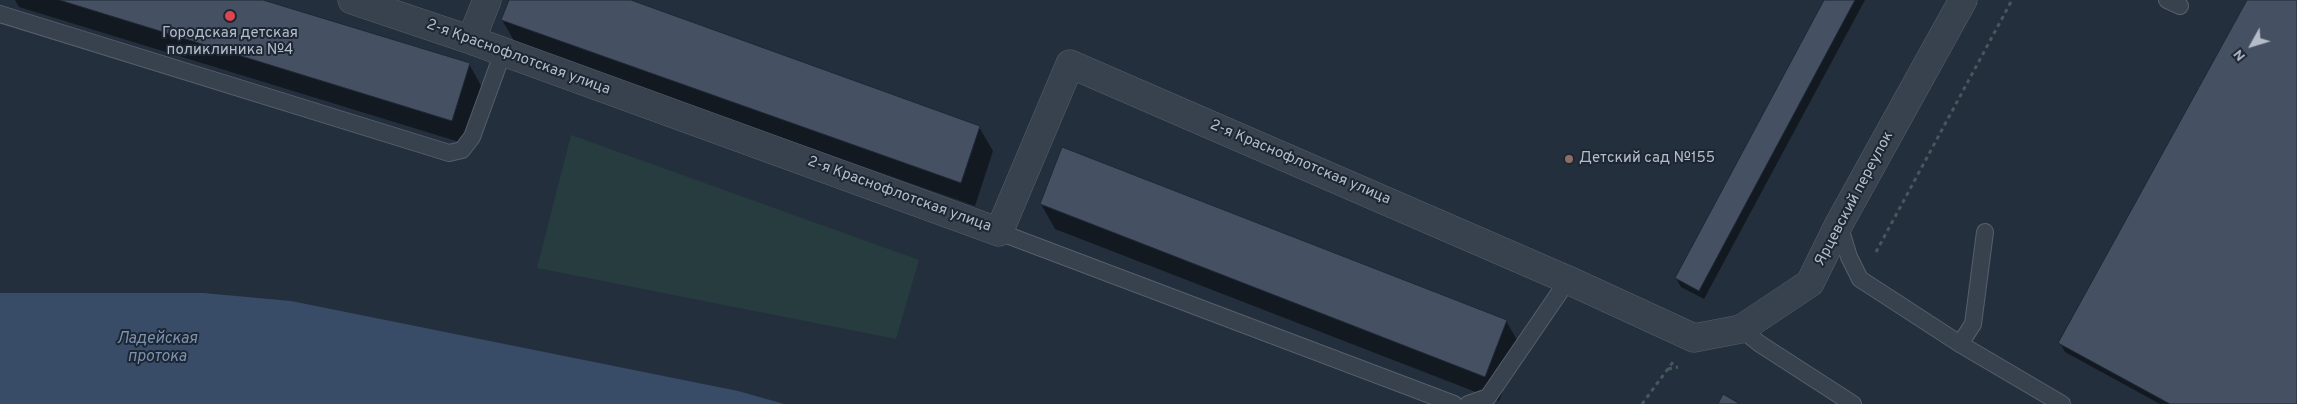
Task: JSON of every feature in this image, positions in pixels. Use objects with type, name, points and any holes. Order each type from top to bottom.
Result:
[{"type":"street","name":"2-я Краснофлотская улица","points":[[352,0],[471,40]]},
{"type":"street","points":[[471,40],[487,0]]},
{"type":"street","name":"Ярцевский переулок","points":[[1694,338],[1742,328],[1810,282],[1839,224],[1963,0]]},
{"type":"street","name":"2-я Краснофлотская улица","points":[[503,52],[999,232],[1070,64],[1568,280],[1694,338]]},
{"type":"lane","points":[[0,14],[449,153],[462,150],[472,137],[503,52],[471,40]]},
{"type":"lane","points":[[1839,224],[1849,257],[1860,279],[1960,344],[2062,404]]},
{"type":"lane","points":[[999,232],[1454,404]]},
{"type":"lane","points":[[1960,344],[1973,324],[1985,232]]},
{"type":"lane","points":[[1468,404],[1488,398],[1568,280]]},
{"type":"lane","points":[[1742,328],[1760,344],[1853,404]]},
{"type":"path","points":[[1874,257],[2012,0]]},
{"type":"path","points":[[1642,404],[1694,338]]},
{"type":"green space","points":[[571,135],[919,260],[896,339],[537,268]]},
{"type":"water","name":"Ладейская протока","points":[[0,293],[203,293],[291,301],[738,391],[784,404],[0,404]]},
{"type":"building","points":[[59,0],[263,0],[470,63],[452,121]]},
{"type":"building","points":[[509,0],[631,0],[980,126],[961,183],[501,20]]},
{"type":"building","points":[[1824,0],[1855,0],[1699,291],[1675,278]]},
{"type":"building","points":[[2247,0],[2297,0],[2297,404],[2170,404],[2058,343]]},
{"type":"building","points":[[1062,147],[1507,320],[1485,377],[1040,204]]},
{"type":"building","points":[[1723,394],[1740,404],[1718,404]]},
{"type":"place","name":"Городская детская поликлиника №4","points":[[230,16]]},
{"type":"place","name":"Детский сад №155","points":[[1569,159]]}]
